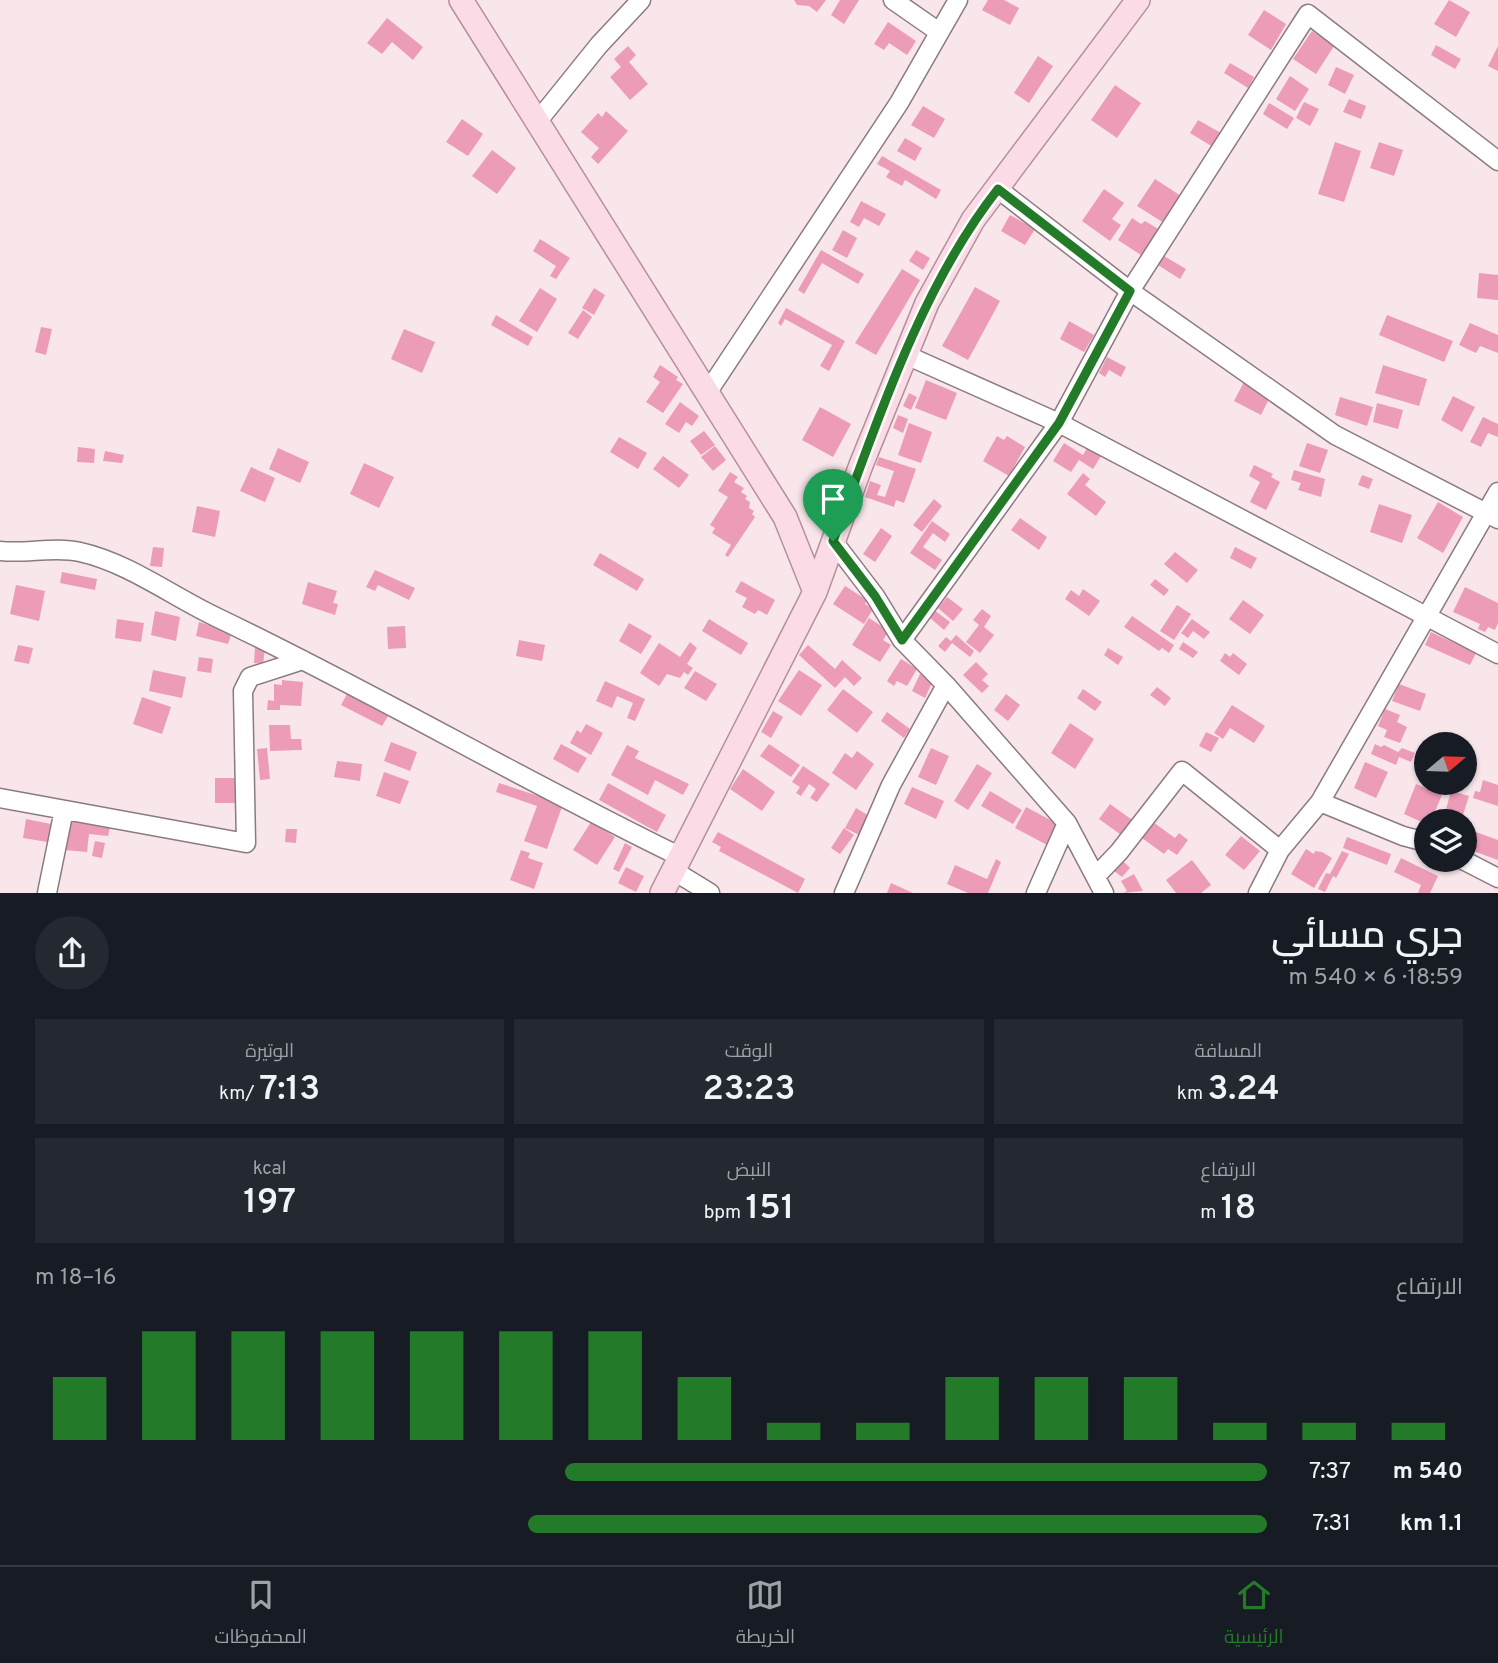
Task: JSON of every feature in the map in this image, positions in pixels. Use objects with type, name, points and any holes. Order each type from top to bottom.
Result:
[{"type":"main road","points":[[461,0],[785,517],[815,592]]},
{"type":"main road","points":[[662,893],[815,592],[927,303],[974,220],[1138,0]]},
{"type":"street","points":[[537,122],[641,0]]},
{"type":"street","points":[[893,0],[939,32]]},
{"type":"street","points":[[707,393],[899,103],[958,0]]},
{"type":"street","points":[[902,640],[1059,423],[1130,291],[1308,14],[1498,161]]},
{"type":"street","points":[[998,189],[1130,291],[1335,435],[1492,516]]},
{"type":"street","points":[[906,355],[1059,423],[1498,654]]},
{"type":"street","points":[[1258,893],[1280,850],[1320,802],[1427,619],[1492,516],[1498,492]]},
{"type":"street","points":[[833,541],[875,596],[902,640],[946,685],[1067,823],[1104,893]]},
{"type":"street","points":[[0,551],[77,551],[112,562],[181,601],[448,734],[677,864],[710,893]]},
{"type":"street","points":[[0,797],[246,843],[243,691],[250,677],[303,660]]},
{"type":"street","points":[[844,893],[891,785],[946,685]]},
{"type":"street","points":[[1096,876],[1119,852],[1182,771],[1280,850]]},
{"type":"street","points":[[1320,802],[1414,839]]},
{"type":"street","points":[[47,893],[64,810]]},
{"type":"street","points":[[1037,893],[1067,823]]},
{"type":"street","points":[[1477,868],[1498,880],[1494,893]]},
{"type":"building","points":[[794,0],[826,0],[817,12],[809,6],[797,5]]},
{"type":"building","points":[[840,0],[859,0],[844,24],[831,15]]},
{"type":"building","points":[[988,0],[1004,0],[1019,8],[1010,25],[982,10]]},
{"type":"building","points":[[1449,0],[1470,12],[1456,37],[1434,24]]},
{"type":"building","points":[[1264,10],[1286,24],[1271,50],[1248,35]]},
{"type":"building","points":[[387,18],[423,47],[413,60],[392,42],[382,54],[367,43]]},
{"type":"building","points":[[888,22],[916,41],[907,55],[889,43],[884,50],[874,44]]},
{"type":"building","points":[[1312,31],[1334,46],[1316,74],[1293,59]]},
{"type":"building","points":[[1436,45],[1461,59],[1455,69],[1431,55]]},
{"type":"building","points":[[628,46],[636,55],[629,62],[648,84],[630,100],[610,77],[621,67],[614,59]]},
{"type":"building","points":[[1498,46],[1498,71],[1488,66]]},
{"type":"building","points":[[1038,56],[1053,66],[1029,103],[1014,93]]},
{"type":"building","points":[[1230,63],[1254,77],[1248,88],[1224,73]]},
{"type":"building","points":[[1336,67],[1354,75],[1345,94],[1328,85]]},
{"type":"building","points":[[1290,76],[1309,89],[1295,111],[1276,99]]},
{"type":"building","points":[[1115,85],[1141,103],[1117,138],[1091,120]]},
{"type":"building","points":[[1349,99],[1366,106],[1361,119],[1343,112]]},
{"type":"building","points":[[1304,102],[1319,109],[1310,126],[1296,118]]},
{"type":"building","points":[[1269,103],[1294,118],[1287,129],[1263,114]]},
{"type":"building","points":[[923,106],[945,119],[934,138],[911,125]]},
{"type":"building","points":[[606,111],[628,131],[598,164],[591,157],[599,148],[581,132],[598,113],[602,117]]},
{"type":"building","points":[[462,119],[483,134],[468,156],[446,142]]},
{"type":"building","points":[[1198,120],[1221,133],[1213,147],[1190,133]]},
{"type":"building","points":[[905,138],[922,148],[915,161],[897,151]]},
{"type":"building","points":[[1335,142],[1361,151],[1344,202],[1318,194]]},
{"type":"building","points":[[1379,142],[1403,150],[1394,176],[1370,168]]},
{"type":"building","points":[[492,150],[516,168],[497,194],[472,176]]},
{"type":"building","points":[[882,156],[941,190],[936,199],[905,180],[902,186],[886,177],[890,171],[877,164]]},
{"type":"building","points":[[1155,179],[1181,196],[1164,223],[1137,206]]},
{"type":"building","points":[[1104,189],[1124,203],[1112,219],[1121,225],[1110,241],[1082,221]]},
{"type":"building","points":[[861,201],[886,214],[879,226],[864,218],[859,227],[850,222]]},
{"type":"building","points":[[1010,215],[1035,229],[1025,245],[1001,231]]},
{"type":"building","points":[[1132,218],[1141,224],[1145,221],[1160,230],[1144,257],[1118,240]]},
{"type":"building","points":[[843,230],[857,238],[847,258],[832,250]]},
{"type":"building","points":[[540,239],[570,258],[556,279],[550,276],[556,266],[533,251]]},
{"type":"building","points":[[821,250],[864,274],[858,284],[822,263],[804,294],[798,290]]},
{"type":"building","points":[[916,250],[930,258],[923,270],[909,261]]},
{"type":"building","points":[[1164,256],[1186,269],[1180,279],[1158,265]]},
{"type":"building","points":[[902,269],[920,280],[876,355],[855,343]]},
{"type":"building","points":[[1479,273],[1498,275],[1498,300],[1477,298]]},
{"type":"building","points":[[975,287],[1000,301],[968,360],[942,346]]},
{"type":"building","points":[[540,288],[557,299],[537,332],[519,321]]},
{"type":"building","points":[[594,288],[605,295],[594,315],[582,308]]},
{"type":"building","points":[[786,308],[845,341],[829,371],[820,366],[832,345],[785,319],[781,326],[778,323]]},
{"type":"building","points":[[583,310],[592,317],[578,339],[568,333]]},
{"type":"building","points":[[496,315],[533,337],[528,346],[491,325]]},
{"type":"building","points":[[1387,315],[1453,341],[1444,362],[1379,335]]},
{"type":"building","points":[[1069,321],[1094,335],[1084,352],[1060,339]]},
{"type":"building","points":[[1470,323],[1498,335],[1498,353],[1480,346],[1476,353],[1459,345]]},
{"type":"building","points":[[41,327],[52,329],[46,355],[35,352]]},
{"type":"building","points":[[404,329],[435,342],[422,373],[391,359]]},
{"type":"building","points":[[1107,357],[1126,367],[1121,377],[1109,370],[1105,377],[1099,373]]},
{"type":"building","points":[[660,365],[678,377],[676,380],[683,384],[663,413],[646,402],[660,382],[653,377]]},
{"type":"building","points":[[1383,365],[1427,379],[1419,406],[1375,393]]},
{"type":"building","points":[[926,380],[957,393],[946,420],[915,408]]},
{"type":"building","points":[[1245,380],[1271,395],[1261,415],[1234,401]]},
{"type":"building","points":[[909,393],[917,397],[911,410],[903,406]]},
{"type":"building","points":[[1453,396],[1475,407],[1462,432],[1441,420]]},
{"type":"building","points":[[1340,397],[1373,407],[1367,426],[1335,415]]},
{"type":"building","points":[[680,402],[699,416],[692,426],[686,422],[679,433],[665,424]]},
{"type":"building","points":[[1377,403],[1403,410],[1398,429],[1373,422]]},
{"type":"building","points":[[820,407],[851,424],[833,457],[802,440]]},
{"type":"building","points":[[898,415],[908,419],[903,433],[893,428]]},
{"type":"building","points":[[1483,417],[1498,424],[1498,437],[1488,433],[1481,447],[1470,442]]},
{"type":"building","points":[[909,423],[932,432],[921,463],[898,455]]},
{"type":"building","points":[[704,431],[715,445],[701,455],[690,441]]},
{"type":"building","points":[[997,436],[1004,440],[1007,436],[1025,447],[1009,476],[983,461]]},
{"type":"building","points":[[619,437],[647,453],[638,469],[610,452]]},
{"type":"building","points":[[1064,443],[1083,455],[1087,448],[1092,451],[1094,447],[1103,453],[1093,469],[1079,460],[1071,472],[1053,461]]},
{"type":"building","points":[[1307,443],[1328,450],[1320,473],[1299,466]]},
{"type":"building","points":[[715,446],[726,460],[713,471],[701,457]]},
{"type":"building","points":[[78,447],[95,449],[94,463],[77,462]]},
{"type":"building","points":[[278,448],[309,462],[300,483],[269,469]]},
{"type":"building","points":[[105,451],[124,455],[122,463],[103,461]]},
{"type":"building","points":[[663,456],[689,475],[679,488],[653,469]]},
{"type":"building","points":[[879,457],[916,469],[904,503],[896,500],[894,507],[865,497],[870,481],[881,485],[877,495],[885,497],[894,471],[876,465]]},
{"type":"building","points":[[364,463],[394,477],[379,508],[350,494]]},
{"type":"building","points":[[1254,465],[1273,474],[1271,477],[1280,482],[1266,510],[1250,502],[1260,482],[1249,476]]},
{"type":"building","points":[[251,467],[275,478],[265,502],[240,491]]},
{"type":"building","points":[[1294,470],[1325,479],[1321,497],[1298,490],[1301,483],[1291,480]]},
{"type":"building","points":[[730,472],[738,477],[734,482],[744,488],[741,492],[747,496],[745,499],[750,502],[749,508],[754,511],[752,514],[755,517],[728,557],[725,555],[731,545],[712,533],[715,528],[710,525],[728,497],[718,491]]},
{"type":"building","points":[[1083,473],[1090,479],[1085,485],[1106,502],[1096,516],[1067,494]]},
{"type":"building","points":[[1362,475],[1373,479],[1369,489],[1358,485]]},
{"type":"building","points":[[934,499],[942,506],[922,532],[913,525]]},
{"type":"building","points":[[1438,502],[1463,517],[1443,553],[1417,538]]},
{"type":"building","points":[[1379,504],[1412,515],[1402,543],[1370,532]]},
{"type":"building","points":[[197,506],[220,511],[215,537],[192,532]]},
{"type":"building","points":[[1020,518],[1047,537],[1039,550],[1011,530]]},
{"type":"building","points":[[932,521],[950,534],[945,542],[933,533],[923,547],[942,560],[935,570],[910,553]]},
{"type":"building","points":[[881,528],[892,536],[875,562],[863,554]]},
{"type":"building","points":[[153,547],[164,548],[162,567],[150,566]]},
{"type":"building","points":[[1235,547],[1257,558],[1251,569],[1230,558]]},
{"type":"building","points":[[1175,552],[1198,570],[1187,583],[1164,564]]},
{"type":"building","points":[[600,553],[644,579],[637,591],[593,565]]},
{"type":"building","points":[[375,570],[415,588],[409,600],[378,585],[375,591],[366,587]]},
{"type":"building","points":[[62,572],[97,579],[95,590],[60,583]]},
{"type":"building","points":[[1155,579],[1169,590],[1164,596],[1150,585]]},
{"type":"building","points":[[741,581],[775,600],[767,615],[758,610],[755,614],[742,607],[747,598],[735,592]]},
{"type":"building","points":[[308,582],[337,591],[333,603],[338,604],[335,615],[302,604]]},
{"type":"building","points":[[16,585],[45,591],[39,621],[10,614]]},
{"type":"building","points":[[845,586],[867,600],[865,604],[873,609],[864,624],[833,604]]},
{"type":"building","points":[[1465,587],[1498,603],[1498,623],[1495,630],[1488,627],[1485,632],[1478,629],[1480,624],[1453,612]]},
{"type":"building","points":[[1083,589],[1100,601],[1089,616],[1065,599],[1071,590],[1079,596]]},
{"type":"building","points":[[947,597],[963,609],[953,621],[938,608]]},
{"type":"building","points":[[1243,600],[1264,615],[1250,634],[1229,619]]},
{"type":"building","points":[[1177,605],[1191,614],[1174,640],[1160,631]]},
{"type":"building","points":[[982,609],[991,616],[984,627],[994,635],[980,653],[966,642],[979,625],[973,620]]},
{"type":"building","points":[[934,610],[950,622],[944,630],[929,617]]},
{"type":"building","points":[[155,611],[180,617],[176,641],[151,635]]},
{"type":"building","points":[[1132,616],[1174,645],[1169,653],[1162,648],[1159,651],[1124,627]]},
{"type":"building","points":[[869,618],[889,631],[883,640],[891,645],[880,662],[852,645]]},
{"type":"building","points":[[117,619],[144,623],[141,642],[115,638]]},
{"type":"building","points":[[709,619],[748,643],[741,655],[702,631]]},
{"type":"building","points":[[1192,619],[1210,632],[1204,639],[1193,631],[1188,638],[1181,633]]},
{"type":"building","points":[[199,622],[232,632],[228,644],[196,636]]},
{"type":"building","points":[[629,623],[652,636],[641,654],[619,641]]},
{"type":"building","points":[[405,626],[406,648],[388,649],[387,627]]},
{"type":"building","points":[[1431,632],[1476,653],[1470,665],[1425,645]]},
{"type":"building","points":[[956,635],[974,651],[970,657],[952,643],[945,652],[938,646],[946,637],[951,641]]},
{"type":"building","points":[[519,640],[545,645],[542,661],[516,656]]},
{"type":"building","points":[[690,642],[697,648],[687,664],[693,668],[688,675],[684,672],[680,678],[667,674],[659,686],[640,673],[659,643],[680,657]]},
{"type":"building","points":[[1183,642],[1198,652],[1193,658],[1179,649]]},
{"type":"building","points":[[18,645],[33,648],[29,664],[14,661]]},
{"type":"building","points":[[808,645],[835,669],[842,660],[862,678],[854,686],[845,677],[835,688],[799,655]]},
{"type":"building","points":[[255,648],[265,649],[263,664],[254,663]]},
{"type":"building","points":[[1108,648],[1123,657],[1118,665],[1104,655]]},
{"type":"building","points":[[1225,653],[1230,657],[1233,653],[1247,664],[1239,675],[1220,661]]},
{"type":"building","points":[[199,657],[213,659],[211,673],[197,671]]},
{"type":"building","points":[[901,659],[917,669],[907,686],[897,681],[894,686],[887,681]]},
{"type":"building","points":[[976,662],[988,674],[982,680],[989,686],[982,693],[963,675]]},
{"type":"building","points":[[153,670],[186,677],[182,698],[149,691]]},
{"type":"building","points":[[799,670],[822,685],[801,716],[778,701]]},
{"type":"building","points":[[695,671],[717,684],[706,701],[684,688]]},
{"type":"building","points":[[920,674],[933,681],[925,698],[912,691]]},
{"type":"building","points":[[282,680],[303,682],[301,706],[280,705],[280,710],[267,710],[268,700],[274,701],[274,684],[282,685]]},
{"type":"building","points":[[605,681],[645,699],[635,721],[627,718],[633,703],[617,696],[612,708],[596,701]]},
{"type":"building","points":[[1399,684],[1426,694],[1420,711],[1392,701]]},
{"type":"building","points":[[1157,687],[1171,698],[1165,706],[1150,695]]},
{"type":"building","points":[[843,689],[873,712],[857,733],[827,710]]},
{"type":"building","points":[[1083,689],[1102,702],[1095,711],[1077,698]]},
{"type":"building","points":[[347,694],[388,716],[382,726],[341,705]]},
{"type":"building","points":[[1006,694],[1020,705],[1008,721],[994,710]]},
{"type":"building","points":[[142,697],[171,707],[162,734],[133,724]]},
{"type":"building","points":[[1232,705],[1265,726],[1254,743],[1230,728],[1223,739],[1214,733]]},
{"type":"building","points":[[1385,709],[1400,715],[1397,722],[1407,727],[1400,743],[1384,737],[1387,730],[1378,726]]},
{"type":"building","points":[[773,711],[783,717],[771,738],[761,732]]},
{"type":"building","points":[[887,712],[910,729],[904,738],[881,721]]},
{"type":"building","points":[[1070,723],[1094,739],[1075,769],[1051,753]]},
{"type":"building","points":[[586,724],[603,733],[591,755],[570,743],[577,730],[581,733]]},
{"type":"building","points":[[269,725],[290,725],[291,739],[301,739],[302,750],[270,751]]},
{"type":"building","points":[[1206,732],[1219,738],[1211,752],[1199,746]]},
{"type":"building","points":[[391,742],[417,752],[410,771],[384,761]]},
{"type":"building","points":[[561,744],[587,758],[578,773],[553,759]]},
{"type":"building","points":[[769,744],[800,765],[791,777],[760,756]]},
{"type":"building","points":[[1375,744],[1398,752],[1402,748],[1414,753],[1411,762],[1399,757],[1396,765],[1371,754]]},
{"type":"building","points":[[627,745],[639,751],[635,758],[689,784],[683,795],[655,780],[648,795],[611,775]]},
{"type":"building","points":[[267,748],[270,779],[260,780],[257,749]]},
{"type":"building","points":[[931,748],[949,756],[936,785],[918,777]]},
{"type":"building","points":[[857,751],[874,764],[856,790],[832,773],[845,753],[852,758]]},
{"type":"building","points":[[337,761],[362,764],[360,781],[334,777]]},
{"type":"building","points":[[1365,762],[1388,772],[1376,798],[1354,788]]},
{"type":"building","points":[[977,764],[992,773],[968,810],[954,801]]},
{"type":"building","points":[[803,766],[830,784],[817,802],[810,798],[816,789],[809,784],[801,796],[796,793],[800,787],[792,782]]},
{"type":"building","points":[[743,769],[775,792],[762,811],[730,789]]},
{"type":"building","points":[[384,772],[409,781],[400,804],[376,796]]},
{"type":"building","points":[[215,778],[237,778],[237,803],[215,803]]},
{"type":"building","points":[[1483,780],[1498,785],[1498,806],[1473,798],[1477,791],[1480,792]]},
{"type":"building","points":[[499,783],[563,804],[547,849],[524,841],[537,806],[496,792]]},
{"type":"building","points":[[608,783],[666,815],[657,832],[599,800]]},
{"type":"building","points":[[912,787],[944,801],[936,819],[904,804]]},
{"type":"building","points":[[1414,789],[1414,795],[1442,795],[1436,809],[1414,809],[1414,819],[1404,814]]},
{"type":"building","points":[[990,791],[1022,810],[1013,824],[981,806]]},
{"type":"building","points":[[1450,795],[1469,796],[1465,809],[1446,809]]},
{"type":"building","points":[[1110,804],[1135,822],[1124,837],[1099,819]]},
{"type":"building","points":[[1026,807],[1058,824],[1047,845],[1015,828]]},
{"type":"building","points":[[856,808],[869,816],[859,835],[845,828]]},
{"type":"building","points":[[26,819],[56,825],[53,843],[23,838]]},
{"type":"building","points":[[67,821],[110,826],[108,836],[89,834],[87,852],[64,850]]},
{"type":"building","points":[[591,822],[615,837],[597,865],[573,850]]},
{"type":"building","points":[[1153,822],[1175,838],[1179,833],[1188,840],[1177,855],[1168,849],[1164,854],[1142,838]]},
{"type":"building","points":[[844,828],[854,835],[840,854],[831,848]]},
{"type":"building","points":[[286,829],[297,829],[296,843],[285,842]]},
{"type":"building","points":[[718,832],[805,879],[798,893],[719,851],[721,847],[712,842]]},
{"type":"building","points":[[1477,832],[1498,840],[1498,860],[1477,852]]},
{"type":"building","points":[[1241,836],[1260,851],[1244,870],[1225,855]]},
{"type":"building","points":[[1347,837],[1391,854],[1387,865],[1343,848]]},
{"type":"building","points":[[95,841],[105,843],[102,858],[92,856]]},
{"type":"building","points":[[625,843],[632,847],[619,872],[613,869]]},
{"type":"building","points":[[1306,849],[1314,854],[1315,851],[1322,852],[1332,858],[1314,888],[1291,874]]},
{"type":"building","points":[[521,850],[530,853],[528,858],[543,863],[534,889],[510,880]]},
{"type":"building","points":[[1342,851],[1349,854],[1336,878],[1333,876],[1325,892],[1318,889],[1326,873],[1330,874]]},
{"type":"building","points":[[1401,858],[1414,864],[1414,872],[1430,872],[1438,876],[1430,893],[1418,893],[1421,885],[1394,872]]},
{"type":"building","points":[[996,859],[1001,862],[988,893],[968,893],[947,884],[955,865],[987,879]]},
{"type":"building","points":[[1122,860],[1130,868],[1122,877],[1114,871]]},
{"type":"building","points":[[1192,860],[1211,885],[1201,893],[1176,893],[1166,880]]},
{"type":"building","points":[[626,867],[644,876],[636,892],[618,883]]},
{"type":"building","points":[[1134,874],[1143,891],[1123,893],[1127,891],[1121,881]]},
{"type":"building","points":[[891,883],[913,893],[887,893]]},
{"type":"route","points":[[998,189],[1130,291],[1059,423],[902,640],[875,596],[833,541],[927,303],[974,220],[998,189]]}]
